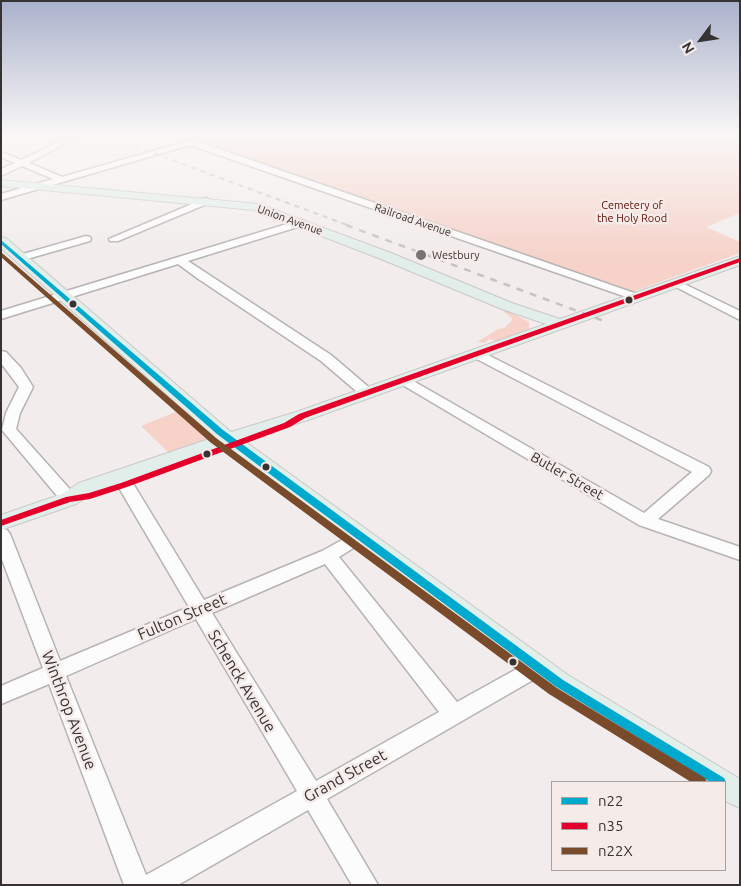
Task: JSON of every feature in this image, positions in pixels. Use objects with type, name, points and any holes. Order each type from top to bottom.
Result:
[{"type":"main road","name":"Union Avenue","points":[[1,183],[39,186],[58,183],[255,207],[300,223],[507,306],[554,327]]},
{"type":"main road","points":[[1,241],[233,441],[559,683],[718,781]]},
{"type":"main road","points":[[1,523],[69,498],[90,496],[122,480],[233,441],[287,425],[302,416],[738,262]]},
{"type":"main road","points":[[726,787],[740,795]]},
{"type":"street","points":[[48,177],[58,183],[76,177]]},
{"type":"street","name":"Railroad Avenue","points":[[292,177],[636,297]]},
{"type":"street","points":[[1,197],[39,186]]},
{"type":"street","points":[[114,239],[206,201]]},
{"type":"street","points":[[1,315],[300,223]]},
{"type":"street","points":[[20,258],[86,239]]},
{"type":"street","points":[[178,259],[330,361],[367,394]]},
{"type":"street","points":[[676,283],[740,316]]},
{"type":"street","points":[[478,354],[663,448],[703,471],[645,521]]},
{"type":"street","points":[[1,355],[16,371],[26,386],[25,392],[5,431],[69,498]]},
{"type":"street","name":"Butler Street","points":[[403,381],[645,521],[740,554]]},
{"type":"street","name":"Schenck Avenue","points":[[122,480],[366,885]]},
{"type":"street","name":"Winthrop Avenue","points":[[1,534],[136,885]]},
{"type":"street","name":"Fulton Street","points":[[1,695],[328,555],[360,536]]},
{"type":"street","points":[[328,555],[454,715]]},
{"type":"street","name":"Grand Street","points":[[153,885],[538,667]]},
{"type":"green space","name":"Cemetery of the Holy Rood","points":[[300,177],[740,177],[740,213],[706,227],[740,242],[740,253],[632,292]]},
{"type":"green space","points":[[506,310],[529,322],[529,329],[499,342],[490,339],[484,343],[477,342],[498,329],[504,328],[511,322],[512,318],[503,311]]},
{"type":"green space","points":[[178,411],[211,440],[170,454],[141,426]]},
{"type":"railway","points":[[219,177],[350,226]]},
{"type":"railway","points":[[346,225],[604,321]]},
{"type":"transit line","name":"n22","points":[[1,241],[220,432],[286,482],[559,683],[718,781]]},
{"type":"transit line","name":"n22X","points":[[1,254],[213,440],[553,691],[699,781]]},
{"type":"transit line","name":"n35","points":[[1,523],[69,499],[90,496],[124,485],[287,425],[302,416],[740,260]]},
{"type":"place","name":"Westbury","points":[[421,255]]}]
